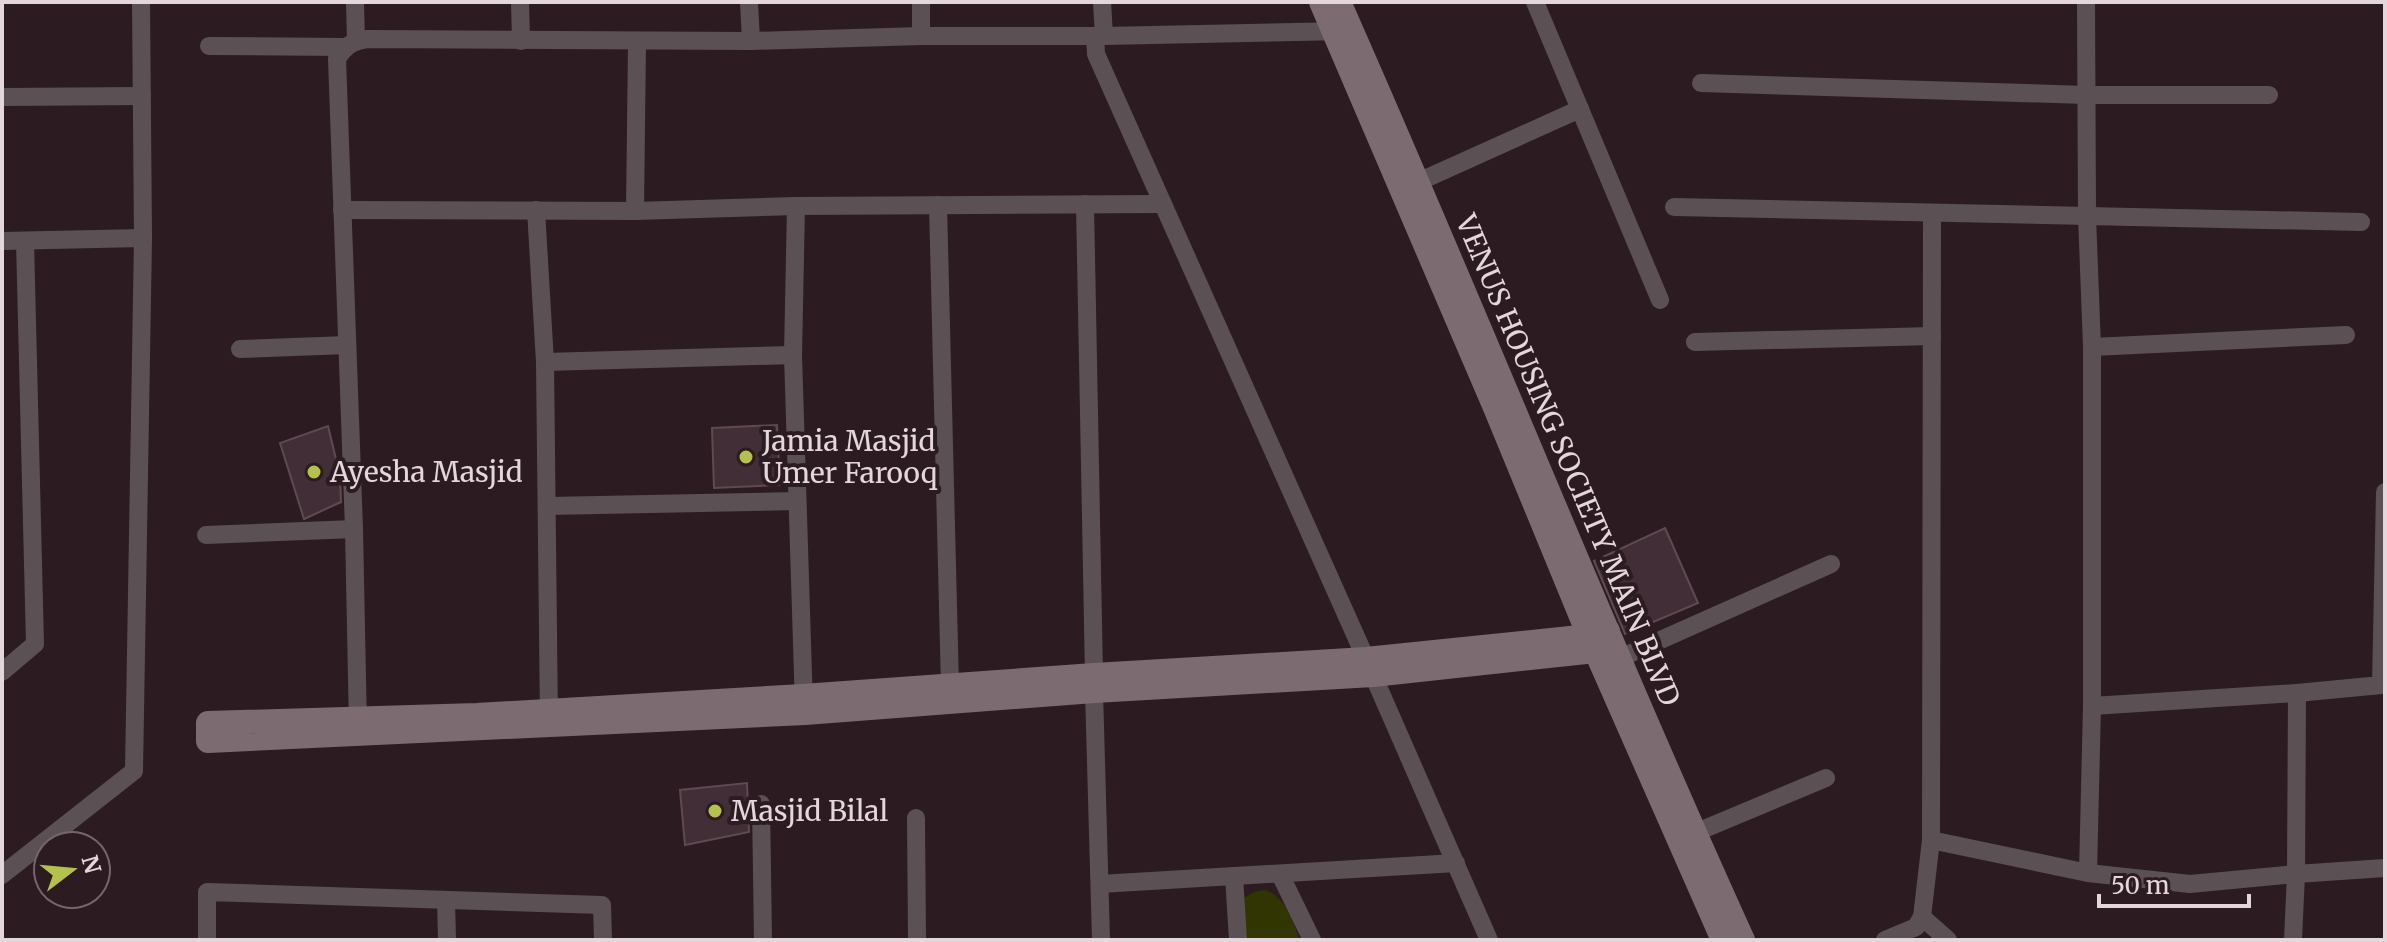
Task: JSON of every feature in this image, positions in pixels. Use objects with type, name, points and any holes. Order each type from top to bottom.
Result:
[{"type":"street","points":[[2,875],[134,771],[143,238],[141,2]]},
{"type":"street","points":[[355,2],[350,44],[337,59],[354,529],[357,726]]},
{"type":"street","points":[[520,2],[521,41]]},
{"type":"street","points":[[749,2],[751,41]]},
{"type":"street","points":[[921,2],[921,36]]},
{"type":"street","points":[[1102,2],[1096,54],[1489,940]]},
{"type":"street","name":"VENUS HOUSING SOCIETY MAIN BLVD","points":[[1321,2],[1343,31],[1410,185],[1687,837],[1723,940]]},
{"type":"street","name":"VENUS HOUSING SOCIETY MAIN BLVD","points":[[1339,2],[1343,31]]},
{"type":"street","points":[[1535,2],[1660,300]]},
{"type":"street","points":[[2086,2],[2087,216],[2092,347],[2092,706],[2088,873]]},
{"type":"street","points":[[209,46],[1343,31]]},
{"type":"street","points":[[635,211],[637,42]]},
{"type":"street","points":[[1701,83],[2086,95],[2269,95]]},
{"type":"street","points":[[2,97],[142,96]]},
{"type":"street","points":[[1410,185],[1580,109]]},
{"type":"street","points":[[1085,204],[1101,940]]},
{"type":"street","points":[[342,210],[635,211],[796,206],[1163,204]]},
{"type":"street","points":[[938,205],[950,694]]},
{"type":"street","points":[[796,206],[793,355],[804,705]]},
{"type":"street","points":[[1674,207],[2361,222]]},
{"type":"street","points":[[536,210],[545,362],[549,717]]},
{"type":"street","points":[[1885,940],[1916,927],[1922,917],[1931,840],[1932,213]]},
{"type":"street","points":[[2,241],[143,238]]},
{"type":"street","points":[[2,672],[35,644],[25,241]]},
{"type":"street","points":[[2092,347],[2346,335]]},
{"type":"street","points":[[1695,342],[1932,336]]},
{"type":"street","points":[[240,349],[347,345]]},
{"type":"street","points":[[545,362],[793,355]]},
{"type":"street","points":[[2092,706],[2297,693],[2383,684],[2385,492]]},
{"type":"street","points":[[548,506],[797,501]]},
{"type":"street","points":[[206,535],[354,529]]},
{"type":"street","points":[[208,732],[804,705],[1094,683],[1370,667],[1605,646],[1831,564]]},
{"type":"street","points":[[2293,940],[2297,693]]},
{"type":"street","points":[[1687,837],[1826,778]]},
{"type":"street","points":[[761,804],[763,940]]},
{"type":"street","points":[[916,818],[917,940]]},
{"type":"street","name":"VENUS HOUSING SOCIETY MAIN BLVD","points":[[1687,837],[1743,940]]},
{"type":"street","points":[[1931,840],[2088,873],[2190,884],[2385,868]]},
{"type":"street","points":[[1100,884],[1456,863]]},
{"type":"street","points":[[1280,874],[1312,940]]},
{"type":"street","points":[[1234,876],[1238,940]]},
{"type":"street","points":[[207,940],[207,892],[602,905],[603,940]]},
{"type":"street","points":[[446,900],[447,940]]},
{"type":"street","points":[[1922,917],[1948,940]]},
{"type":"green space","points":[[1265,890],[1283,904],[1300,940],[1247,940],[1243,899]]},
{"type":"building","name":"Jamia Masjid Umer Farooq","points":[[777,425],[780,485],[714,488],[712,428]]},
{"type":"building","name":"Ayesha Masjid","points":[[328,426],[340,476],[341,502],[304,519],[280,443]]},
{"type":"building","points":[[1665,528],[1698,603],[1625,634],[1594,561]]},
{"type":"building","name":"Masjid Bilal","points":[[747,783],[749,832],[685,845],[680,790]]},
{"type":"place","name":"Jamia Masjid Umer Farooq","points":[[746,457]]},
{"type":"place","name":"Ayesha Masjid","points":[[314,472]]},
{"type":"place","name":"Masjid Bilal","points":[[715,811]]}]
